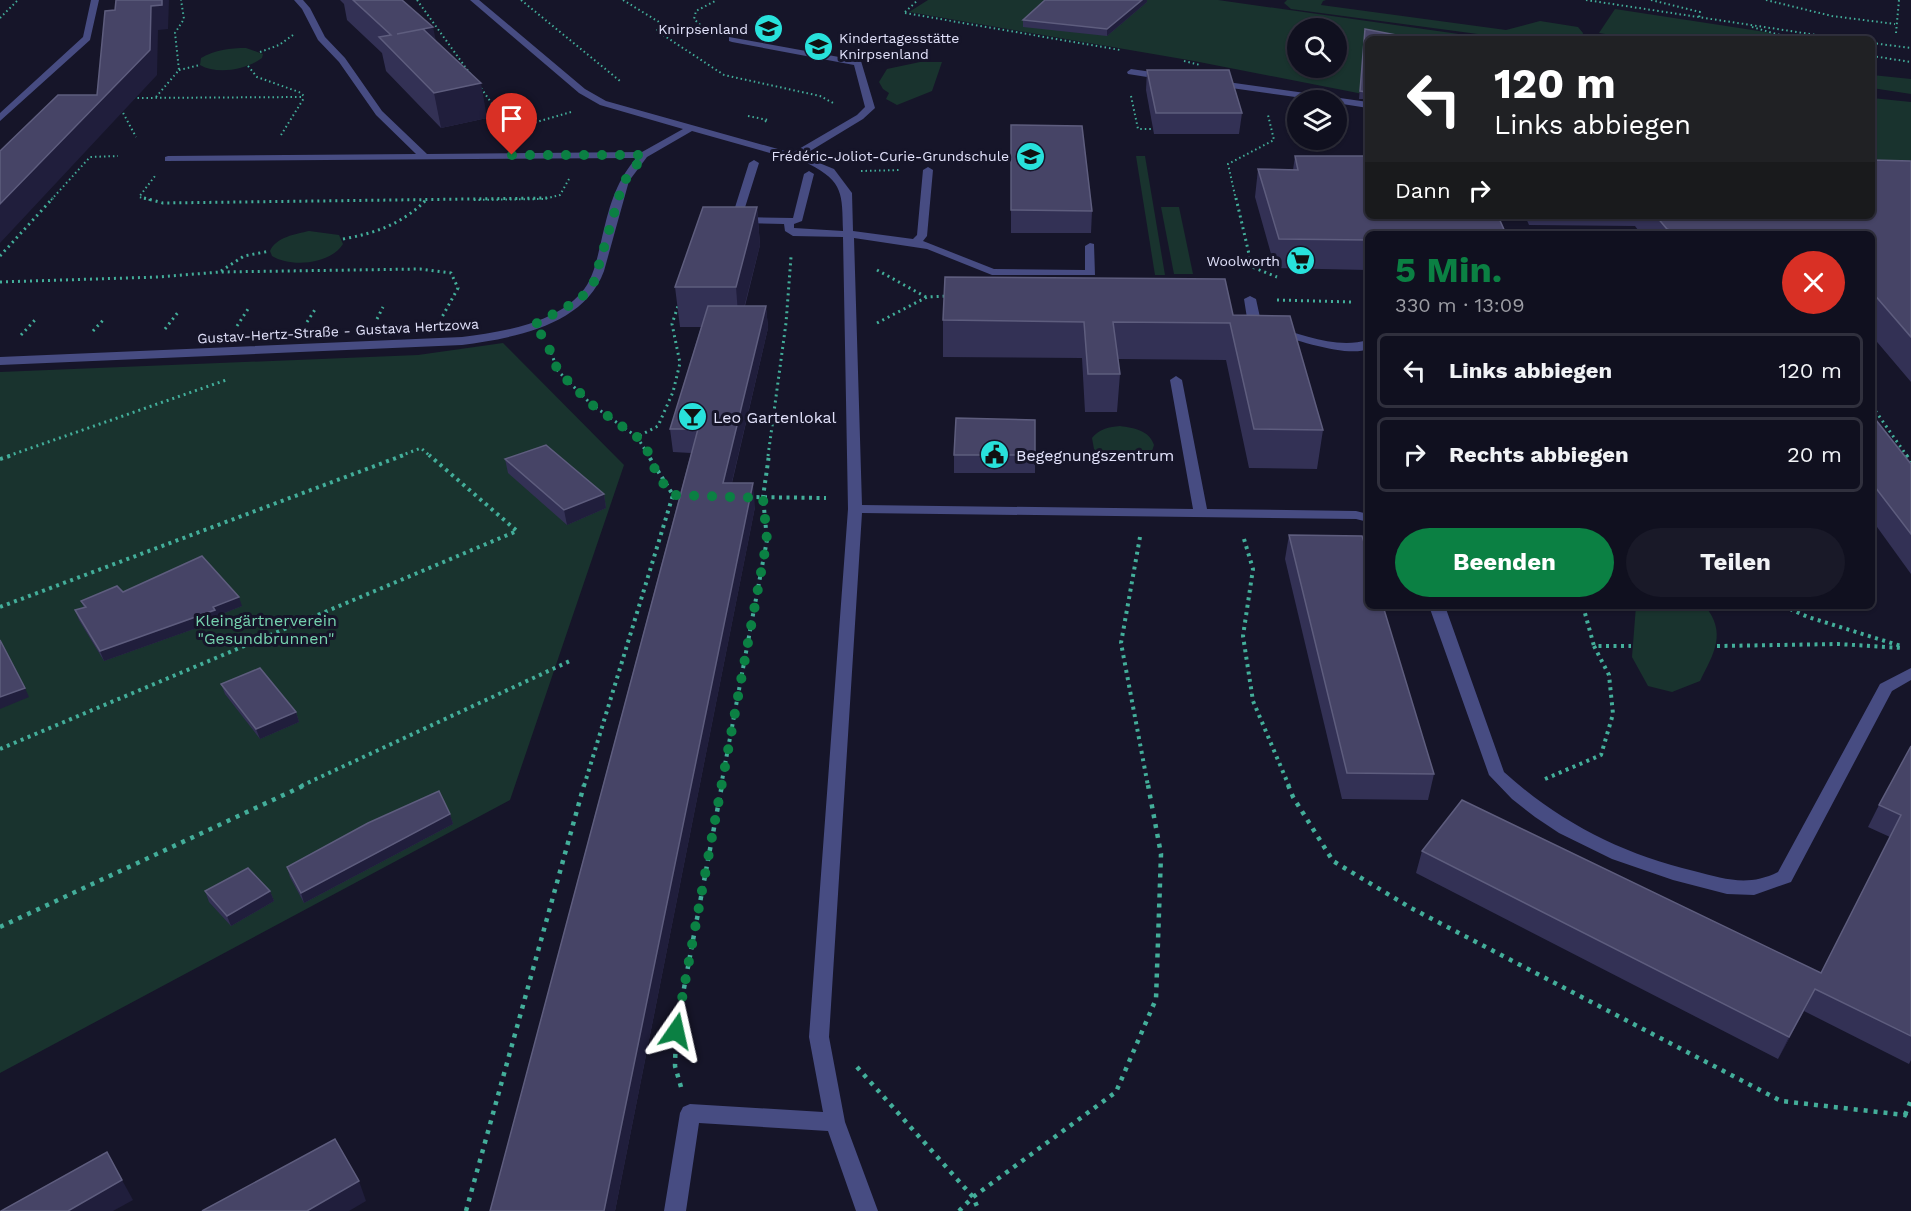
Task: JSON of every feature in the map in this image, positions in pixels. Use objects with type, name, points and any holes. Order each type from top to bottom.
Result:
[{"type":"street","points":[[0,118],[87,38],[95,0]]},
{"type":"street","points":[[298,0],[306,8],[314,27],[342,60],[380,113],[423,155]]},
{"type":"street","points":[[474,0],[582,91],[603,103],[793,157],[830,171],[847,193],[855,509],[819,1037],[835,1122],[867,1211]]},
{"type":"street","points":[[732,39],[858,63],[870,108],[860,117],[793,157]]},
{"type":"street","points":[[1134,73],[1171,78]]},
{"type":"street","points":[[1204,82],[1287,94]]},
{"type":"street","points":[[1347,103],[1365,105]]},
{"type":"street","name":"Gustav-Hertz-Straße - Gustava Hertzowa","points":[[0,361],[429,343],[497,337],[532,326],[579,300],[593,285],[623,183],[644,155],[691,128]]},
{"type":"street","name":"Gustav-Hertz-Straße - Gustava Hertzowa","points":[[168,159],[423,155],[644,155]]},
{"type":"street","points":[[754,163],[736,220],[797,221],[809,174]]},
{"type":"street","points":[[916,243],[922,236],[928,170]]},
{"type":"street","points":[[789,221],[789,229],[793,233],[849,234],[916,243],[930,246],[992,272],[1091,273],[1089,246]]},
{"type":"street","points":[[1250,299],[1253,318],[1257,324],[1326,344],[1360,348],[1365,346]]},
{"type":"street","points":[[1176,380],[1201,513]]},
{"type":"street","points":[[855,509],[1237,513],[1356,515],[1365,517]]},
{"type":"street","points":[[1438,609],[1497,775],[1514,792],[1553,820],[1637,863],[1671,874],[1740,889],[1767,886],[1785,877],[1886,688],[1911,674]]},
{"type":"street","points":[[675,1211],[690,1113],[835,1122]]},
{"type":"path","points":[[0,18],[18,0]]},
{"type":"path","points":[[179,70],[175,33],[184,19],[181,0]]},
{"type":"path","points":[[417,0],[511,130],[512,155]]},
{"type":"path","points":[[521,0],[620,81]]},
{"type":"path","points":[[717,0],[696,11],[693,19],[711,34],[732,39]]},
{"type":"path","points":[[918,0],[905,13],[1123,51]]},
{"type":"path","points":[[1586,0],[1822,36]]},
{"type":"path","points":[[1651,0],[1700,12],[1699,18]]},
{"type":"path","points":[[1766,0],[1832,16],[1895,24]]},
{"type":"path","points":[[1896,33],[1895,24],[1899,0]]},
{"type":"path","points":[[1739,24],[1783,36]]},
{"type":"path","points":[[260,52],[279,45],[295,33],[314,27]]},
{"type":"path","points":[[1875,43],[1911,48]]},
{"type":"path","points":[[1875,56],[1911,62]]},
{"type":"path","points":[[1175,60],[1206,66]]},
{"type":"path","points":[[156,98],[179,70],[200,65]]},
{"type":"path","points":[[248,66],[256,77],[299,92],[304,97]]},
{"type":"path","points":[[1134,73],[1128,82],[1138,129],[1154,129]]},
{"type":"path","points":[[1272,91],[1265,103],[1274,140],[1228,164],[1252,267],[1277,277]]},
{"type":"path","points":[[125,98],[304,97]]},
{"type":"path","points":[[278,139],[304,97]]},
{"type":"path","points":[[511,130],[603,103]]},
{"type":"path","points":[[120,107],[136,137]]},
{"type":"path","points":[[733,141],[768,120],[745,115]]},
{"type":"path","points":[[168,159],[139,196],[163,203],[544,199],[560,195],[574,169],[573,155]]},
{"type":"path","points":[[0,256],[90,157],[118,156]]},
{"type":"path","points":[[830,171],[928,170]]},
{"type":"path","points":[[343,239],[372,234],[399,225],[427,200]]},
{"type":"path","points":[[690,1113],[675,1066],[676,1031],[767,540],[763,498],[786,323],[790,250]]},
{"type":"path","points":[[220,272],[244,256],[270,251]]},
{"type":"path","points":[[873,268],[927,297]]},
{"type":"path","points":[[0,282],[158,277],[220,272],[420,269],[451,273],[458,288],[429,343]]},
{"type":"path","points":[[872,326],[927,297],[958,296]]},
{"type":"path","points":[[637,437],[658,426],[679,377],[680,357],[670,330],[672,316],[682,298]]},
{"type":"path","points":[[1250,299],[1353,302]]},
{"type":"path","points":[[306,323],[316,308]]},
{"type":"path","points":[[232,334],[248,309]]},
{"type":"path","points":[[159,338],[179,311]]},
{"type":"path","points":[[15,342],[35,320]]},
{"type":"path","points":[[532,326],[545,338],[558,371],[591,404],[637,437],[648,452],[658,477],[673,495]]},
{"type":"path","points":[[0,459],[229,380]]},
{"type":"path","points":[[1875,410],[1911,462]]},
{"type":"path","points":[[0,607],[421,448],[517,531],[0,749]]},
{"type":"path","points":[[673,495],[684,495]]},
{"type":"path","points":[[466,1211],[587,775],[673,495]]},
{"type":"path","points":[[740,497],[822,497],[855,509]]},
{"type":"path","points":[[960,1211],[973,1197],[1116,1092],[1156,999],[1161,854],[1121,643],[1142,512]]},
{"type":"path","points":[[1237,513],[1252,569],[1243,636],[1254,701],[1293,797],[1334,861],[1411,908],[1781,1101],[1908,1117],[1911,1100]]},
{"type":"path","points":[[1514,792],[1601,755],[1613,714],[1609,675],[1594,646],[1584,609]]},
{"type":"path","points":[[1789,609],[1808,618],[1870,638],[1911,648]]},
{"type":"path","points":[[1717,646],[1838,644],[1911,648]]},
{"type":"path","points":[[1594,646],[1631,646]]},
{"type":"path","points":[[0,927],[572,660]]},
{"type":"path","points":[[819,1037],[856,1066],[973,1197],[979,1211]]},
{"type":"green space","points":[[928,0],[1218,0],[1345,18],[1287,18],[1287,78],[1347,78],[1347,18],[1473,36],[1365,36],[1365,94],[1194,61],[909,12]]},
{"type":"green space","points":[[1287,0],[1326,0],[1321,5],[1506,30],[1540,21],[1578,27],[1583,33],[1582,36],[1493,36],[1291,9],[1284,3]]},
{"type":"green space","points":[[1615,9],[1772,33],[1771,36],[1617,36],[1599,33]]},
{"type":"green space","points":[[246,48],[263,54],[262,58],[248,66],[231,70],[215,70],[200,65],[201,58],[212,53]]},
{"type":"green space","points":[[920,62],[942,62],[932,91],[897,105],[886,99],[889,93],[879,82],[887,69]]},
{"type":"green space","points":[[1875,75],[1911,79],[1911,94],[1875,88]]},
{"type":"green space","points":[[1875,98],[1911,102],[1911,168],[1875,164]]},
{"type":"green space","points":[[1136,156],[1145,156],[1165,275],[1155,275]]},
{"type":"green space","points":[[1161,207],[1179,207],[1193,274],[1174,274]]},
{"type":"green space","points":[[309,231],[339,235],[343,244],[330,256],[310,262],[289,262],[272,256],[270,251],[277,242]]},
{"type":"green space","name":"Kleingärtnerverein \"Gesundbrunnen\"","points":[[503,343],[624,465],[510,800],[0,1073],[0,372],[418,355]]},
{"type":"green space","points":[[1120,426],[1136,429],[1149,436],[1154,445],[1152,451],[1138,458],[1123,461],[1107,457],[1094,449],[1092,438],[1098,432]]},
{"type":"green space","points":[[1636,609],[1707,609],[1712,616],[1717,634],[1716,643],[1700,681],[1672,692],[1648,686],[1632,657]]},
{"type":"building","points":[[116,0],[162,0],[162,5],[151,6],[150,50],[0,204],[0,151],[58,95],[97,95],[105,11],[115,10]]},
{"type":"building","points":[[353,0],[402,0],[433,27],[397,34],[423,29],[481,83],[434,93],[379,37],[391,35]]},
{"type":"building","points":[[1045,0],[1142,0],[1107,29],[1023,20]]},
{"type":"building","points":[[1365,29],[1402,36],[1365,36],[1365,92],[1360,91]]},
{"type":"building","points":[[1147,70],[1229,70],[1242,113],[1156,113]]},
{"type":"building","points":[[1011,125],[1082,126],[1092,211],[1011,210]]},
{"type":"building","points":[[1295,156],[1365,156],[1365,219],[1499,219],[1505,231],[1365,231],[1365,240],[1279,239],[1258,169],[1298,170]]},
{"type":"building","points":[[1875,160],[1911,161],[1911,337],[1875,295],[1875,231],[1673,231],[1667,229],[1659,219],[1875,219]]},
{"type":"building","points":[[703,207],[757,207],[736,287],[675,287]]},
{"type":"building","points":[[945,277],[1225,279],[1233,315],[1290,316],[1323,430],[1254,429],[1230,323],[1113,322],[1120,374],[1088,374],[1084,322],[943,320]]},
{"type":"building","points":[[708,306],[766,306],[723,483],[753,483],[604,1211],[490,1211],[698,429],[670,429]]},
{"type":"building","points":[[956,418],[1035,420],[1035,455],[954,455]]},
{"type":"building","points":[[1875,419],[1911,464],[1911,534],[1875,487]]},
{"type":"building","points":[[546,445],[604,494],[564,510],[505,459]]},
{"type":"building","points":[[1289,535],[1362,536],[1365,546],[1365,609],[1384,609],[1434,774],[1347,773]]},
{"type":"building","points":[[202,556],[239,597],[213,607],[215,610],[100,651],[75,610],[86,607],[81,601],[117,586],[123,592]]},
{"type":"building","points":[[0,640],[25,688],[0,697]]},
{"type":"building","points":[[260,668],[296,712],[256,729],[221,684]]},
{"type":"building","points":[[1911,746],[1911,1036],[1815,989],[1789,1037],[1422,851],[1462,800],[1821,973],[1901,815],[1879,805]]},
{"type":"building","points":[[439,791],[450,814],[301,893],[287,867],[368,823]]},
{"type":"building","points":[[248,868],[270,891],[227,916],[205,891]]},
{"type":"building","points":[[335,1139],[359,1181],[307,1211],[202,1211]]},
{"type":"building","points":[[107,1152],[122,1180],[68,1211],[1,1211]]},
{"type":"place","name":"Knirpsenland","points":[[769,29]]},
{"type":"place","name":"Kindertagesstätte Knirpsenland","points":[[818,46]]},
{"type":"place","name":"Frédéric-Joliot-Curie-Grundschule","points":[[1030,156]]},
{"type":"place","name":"Woolworth","points":[[1301,261]]},
{"type":"place","name":"Leo Gartenlokal","points":[[692,417]]},
{"type":"place","name":"Begegnungszentrum","points":[[995,455]]},
{"type":"route","points":[[512,155],[644,155],[623,183],[593,285],[579,300],[532,326],[545,338],[558,371],[591,404],[637,437],[648,452],[658,477],[673,495],[763,498],[767,540],[676,1031]]}]
